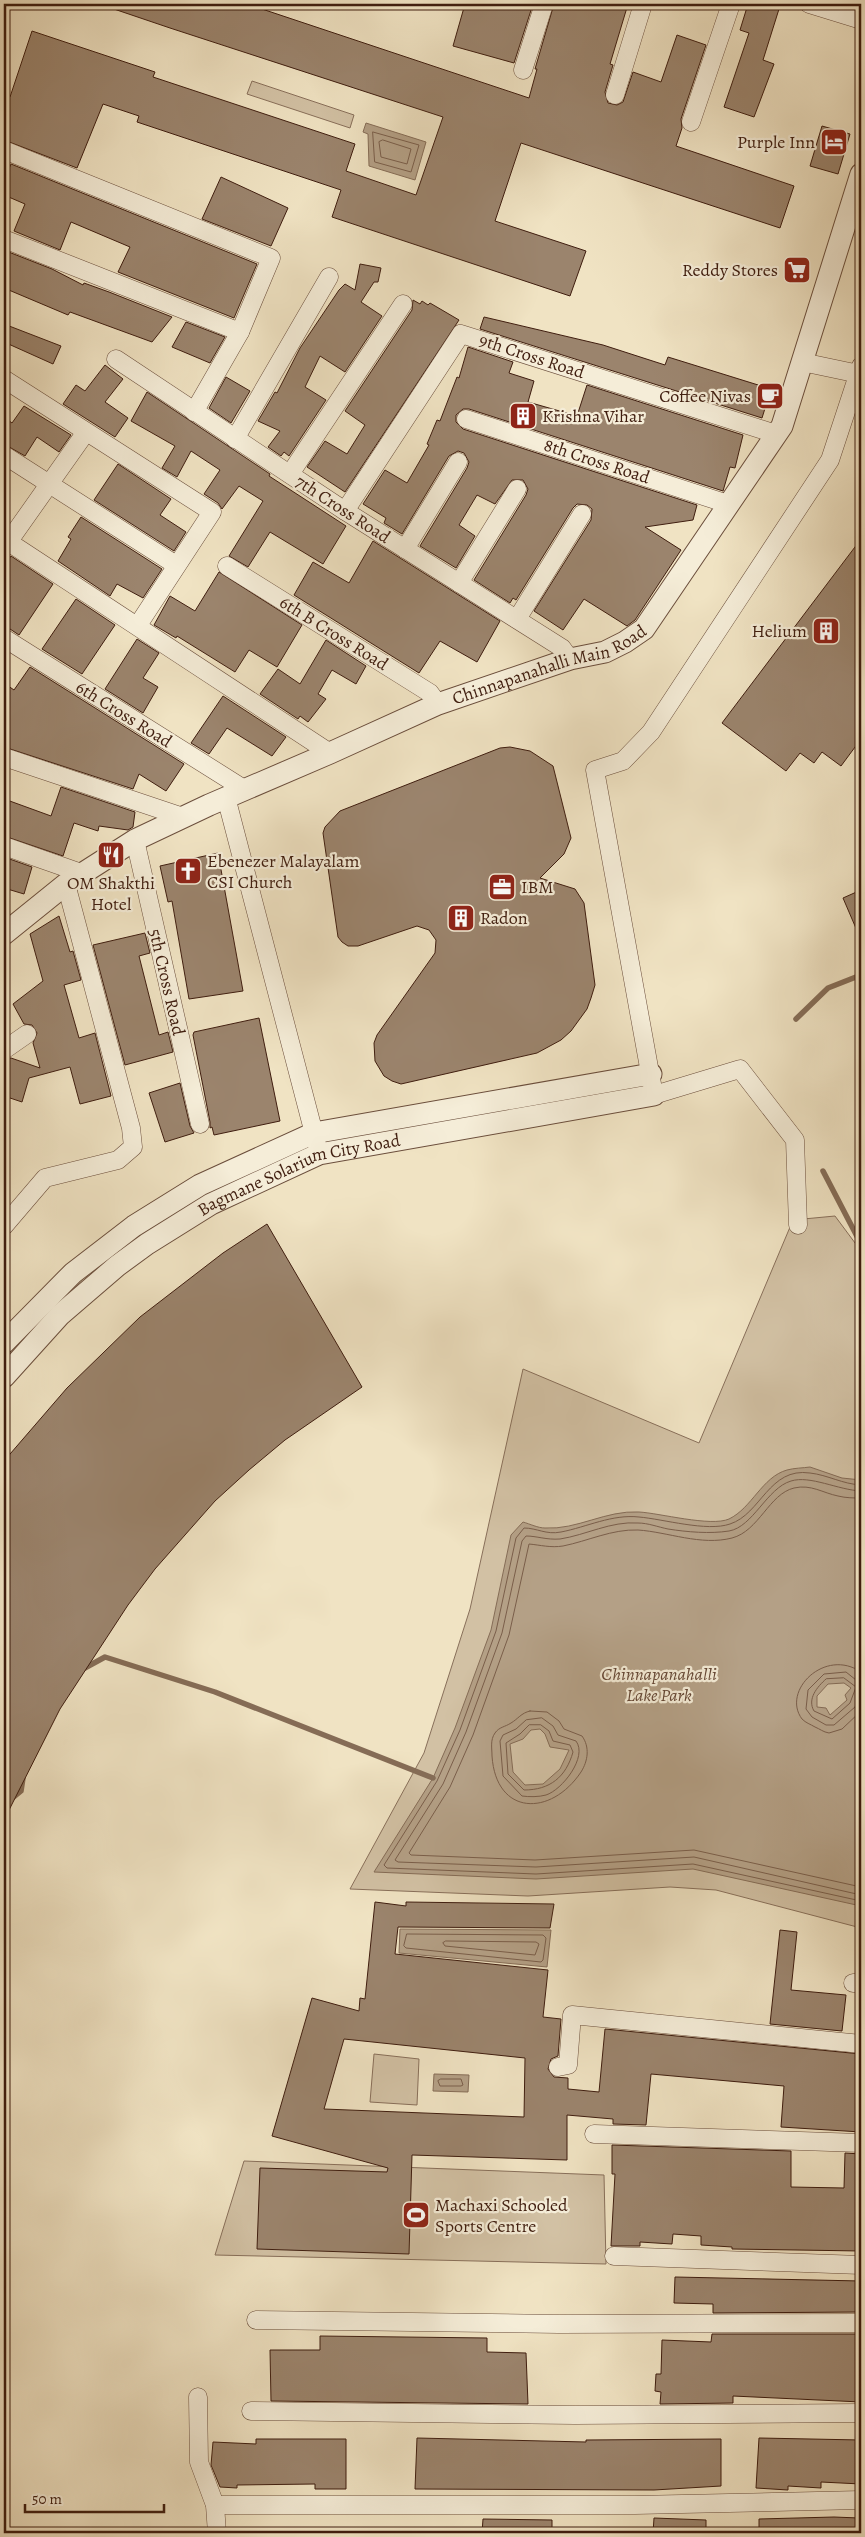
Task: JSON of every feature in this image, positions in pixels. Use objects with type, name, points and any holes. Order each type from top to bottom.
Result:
[{"type":"street","points":[[523,70],[544,4]]},
{"type":"street","points":[[615,95],[643,4]]},
{"type":"street","points":[[691,122],[731,4]]},
{"type":"street","points":[[818,5],[861,20]]},
{"type":"street","points":[[4,150],[271,258],[240,332],[194,412]]},
{"type":"street","name":"Chinnapanahalli Main Road","points":[[5,932],[75,879],[135,840],[235,793],[330,754],[438,704],[570,659],[605,652],[626,642],[644,629],[782,426],[861,174]]},
{"type":"street","points":[[4,240],[240,332]]},
{"type":"street","points":[[235,439],[329,277]]},
{"type":"street","points":[[290,474],[403,304]]},
{"type":"street","name":"9th Cross Road","points":[[345,511],[461,334],[776,434]]},
{"type":"street","name":"7th Cross Road","points":[[116,360],[345,511],[562,648],[570,659]]},
{"type":"street","points":[[798,1225],[796,1140],[740,1069],[654,1095],[596,770],[623,761],[651,732],[830,460],[860,370],[802,362]]},
{"type":"street","points":[[4,379],[212,512],[138,625]]},
{"type":"street","name":"8th Cross Road","points":[[466,418],[728,504]]},
{"type":"street","points":[[86,432],[5,543],[138,625],[330,754]]},
{"type":"street","points":[[4,455],[176,565]]},
{"type":"street","points":[[405,549],[458,462]]},
{"type":"street","points":[[459,583],[517,490]]},
{"type":"street","points":[[517,619],[582,514]]},
{"type":"street","name":"6th B Cross Road","points":[[227,566],[430,693],[438,704]]},
{"type":"street","name":"6th Cross Road","points":[[4,638],[235,793]]},
{"type":"street","points":[[4,757],[183,818]]},
{"type":"street","points":[[235,793],[319,1154]]},
{"type":"street","name":"5th Cross Road","points":[[135,840],[200,1124]]},
{"type":"street","points":[[4,846],[75,879],[131,1128],[133,1147],[118,1160],[44,1178],[4,1226]]},
{"type":"street","points":[[4,1050],[27,1034]]},
{"type":"street","name":"Bagmane Solarium City Road","points":[[4,1343],[74,1274],[134,1226],[200,1185],[314,1133],[651,1074]]},
{"type":"street","name":"Bagmane Solarium City Road","points":[[4,1377],[60,1316],[117,1266],[147,1244],[211,1204],[319,1154],[654,1095]]},
{"type":"street","points":[[558,2067],[568,2065],[572,2015],[861,2044]]},
{"type":"street","points":[[594,2134],[861,2143]]},
{"type":"street","points":[[614,2256],[861,2265]]},
{"type":"street","points":[[256,2320],[559,2324],[861,2323]]},
{"type":"street","points":[[198,2397],[199,2462],[215,2506],[217,2533]]},
{"type":"street","points":[[251,2411],[575,2415],[861,2413]]},
{"type":"street","points":[[215,2506],[635,2505],[861,2500]]},
{"type":"green space","points":[[252,81],[354,115],[350,128],[247,94]]},
{"type":"green space","name":"Chinnapanahalli Lake Park","points":[[835,1216],[861,1251],[861,1928],[716,1890],[670,1887],[528,1896],[350,1889],[424,1753],[470,1609],[523,1369],[699,1443],[793,1220]]},
{"type":"green space","points":[[374,2054],[419,2059],[417,2105],[370,2102]]},
{"type":"green space","name":"Machaxi Schooled Sports Centre","points":[[244,2161],[604,2175],[606,2264],[215,2255]]},
{"type":"water","points":[[366,123],[426,142],[415,180],[369,166],[368,134],[363,132]]},
{"type":"water","name":"Chinnapanahalli Lake Park","points":[[810,1467],[842,1478],[861,1480],[861,1906],[693,1869],[536,1879],[374,1872],[433,1778],[455,1728],[491,1630],[511,1535],[523,1522],[542,1528],[557,1528],[627,1512],[639,1512],[698,1521],[721,1521],[737,1514],[778,1474],[790,1469]],"holes":[[[844,1683],[851,1688],[845,1695],[847,1700],[830,1715],[826,1708],[817,1707],[817,1696],[828,1684]],[[540,1729],[545,1734],[550,1747],[569,1750],[560,1769],[543,1784],[525,1785],[513,1772],[510,1744],[523,1739],[531,1730]]]},
{"type":"water","points":[[400,1929],[551,1930],[547,1967],[399,1953]]},
{"type":"water","points":[[434,2074],[469,2075],[468,2092],[433,2091]]},
{"type":"building","points":[[108,4],[247,4],[529,98],[537,69],[535,69],[554,4],[628,4],[610,64],[613,65],[605,92],[608,103],[617,105],[623,102],[633,72],[661,82],[677,35],[706,45],[681,119],[682,128],[676,146],[794,186],[780,228],[521,143],[495,221],[586,251],[570,296],[332,217],[341,190],[137,122],[139,116],[103,104],[77,168],[4,140],[4,94],[10,97],[32,31],[155,72],[153,77],[355,144],[346,171],[416,195],[443,117],[170,28],[108,7]]},
{"type":"building","points":[[465,4],[533,4],[514,63],[453,46]]},
{"type":"building","points":[[748,4],[763,4],[779,9],[763,60],[774,64],[754,117],[724,107],[749,33],[740,30]]},
{"type":"building","points":[[822,126],[850,134],[838,174],[810,166]]},
{"type":"building","points":[[11,164],[257,264],[234,318],[118,272],[130,247],[71,222],[60,250],[14,231],[25,204],[4,195],[4,180]]},
{"type":"building","points":[[221,177],[288,208],[271,246],[202,219]]},
{"type":"building","points":[[6,251],[52,269],[83,285],[84,283],[172,317],[152,342],[70,312],[68,315],[4,288],[4,257]]},
{"type":"building","points":[[789,263],[807,268],[803,282],[785,277]]},
{"type":"building","points":[[360,264],[381,268],[378,282],[374,282],[361,302],[382,316],[345,372],[320,356],[305,387],[326,400],[289,456],[284,452],[281,456],[268,447],[280,431],[258,421],[275,392],[277,393],[300,348],[339,290],[345,284],[355,290]]},
{"type":"building","points":[[413,300],[420,304],[422,301],[428,305],[430,303],[459,320],[345,492],[307,467],[325,441],[347,454],[365,425],[345,411],[412,310]]},
{"type":"building","points":[[484,317],[603,345],[665,365],[668,357],[771,389],[762,418],[480,329]]},
{"type":"building","points":[[186,322],[225,337],[210,363],[172,347]]},
{"type":"building","points":[[4,324],[61,346],[53,364],[4,342]]},
{"type":"building","points":[[468,347],[513,362],[509,373],[534,381],[528,402],[577,416],[587,385],[743,435],[735,468],[730,467],[723,491],[469,409],[463,409],[456,415],[456,422],[463,429],[697,505],[693,520],[645,527],[681,550],[635,620],[627,626],[584,599],[563,630],[534,611],[591,520],[592,509],[587,505],[577,504],[573,508],[516,600],[513,598],[510,603],[474,580],[526,495],[528,489],[523,480],[512,480],[495,504],[477,495],[459,525],[475,536],[456,568],[420,546],[467,468],[469,462],[464,453],[458,451],[449,456],[402,534],[384,523],[386,518],[363,504],[385,470],[407,483],[429,445],[427,444],[437,420],[440,421],[457,377],[459,378]]},
{"type":"building","points":[[105,365],[123,379],[105,402],[128,418],[115,437],[63,404],[76,385],[85,391]]},
{"type":"building","points":[[226,377],[250,391],[231,423],[209,408]]},
{"type":"building","points":[[147,392],[270,474],[269,476],[346,526],[323,564],[270,532],[248,567],[229,556],[263,501],[239,486],[222,509],[218,503],[204,494],[220,470],[191,451],[177,477],[162,468],[175,446],[131,421]]},
{"type":"building","points":[[24,406],[71,435],[59,452],[37,437],[25,456],[4,444],[4,417],[12,423]]},
{"type":"building","points":[[118,464],[171,499],[160,515],[186,532],[174,551],[94,500]]},
{"type":"building","points":[[81,517],[162,569],[143,598],[117,584],[110,596],[58,561],[71,539],[68,537]]},
{"type":"building","name":"Helium","points":[[861,539],[861,739],[841,766],[822,752],[814,763],[800,753],[786,771],[722,723]]},
{"type":"building","points":[[373,541],[500,621],[477,662],[440,641],[419,673],[294,595],[313,562],[349,583]]},
{"type":"building","points":[[11,556],[53,584],[19,635],[4,625],[4,566]]},
{"type":"building","points":[[219,572],[302,625],[277,667],[249,650],[235,672],[177,636],[176,638],[154,625],[170,596],[195,611]]},
{"type":"building","points":[[76,599],[115,625],[82,674],[42,649]]},
{"type":"building","points":[[137,639],[159,653],[143,678],[158,687],[143,713],[105,689]]},
{"type":"building","points":[[326,640],[366,666],[356,684],[332,670],[318,694],[326,699],[308,722],[300,716],[298,719],[260,694],[278,669],[300,684]]},
{"type":"building","points":[[30,667],[184,764],[166,791],[139,774],[133,789],[4,747],[4,683],[14,690]]},
{"type":"building","points":[[223,696],[286,737],[272,756],[227,728],[209,754],[191,743]]},
{"type":"building","name":"Radon","points":[[510,747],[530,751],[553,766],[571,838],[564,854],[540,878],[575,889],[584,903],[595,985],[591,998],[587,1009],[571,1031],[561,1040],[537,1053],[401,1084],[392,1081],[384,1076],[375,1061],[374,1043],[377,1035],[435,953],[436,940],[429,930],[417,926],[358,946],[348,946],[342,942],[338,937],[323,833],[325,827],[340,811],[500,748]]},
{"type":"building","points":[[61,787],[135,812],[133,827],[128,830],[99,826],[98,831],[74,823],[63,856],[4,836],[4,809],[7,800],[51,816]]},
{"type":"building","points":[[218,853],[243,991],[189,999],[172,901],[168,902],[160,866]]},
{"type":"building","points":[[4,857],[32,867],[24,894],[4,888]]},
{"type":"building","points":[[861,890],[861,940],[843,898]]},
{"type":"building","points":[[59,916],[70,952],[73,951],[81,980],[64,985],[79,1038],[95,1033],[111,1096],[80,1104],[70,1067],[29,1078],[22,1102],[4,1096],[4,1060],[11,1058],[40,1068],[33,1043],[37,1033],[32,1025],[24,1024],[13,1004],[43,981],[30,934]]},
{"type":"building","points":[[145,933],[150,953],[139,956],[159,1035],[168,1032],[173,1052],[125,1065],[93,945]]},
{"type":"building","points":[[259,1018],[280,1121],[214,1135],[212,1127],[210,1128],[194,1032]]},
{"type":"building","points":[[180,1083],[190,1126],[194,1133],[165,1142],[149,1093]]},
{"type":"building","points":[[267,1224],[362,1387],[285,1440],[249,1470],[215,1501],[155,1569],[128,1605],[60,1709],[4,1820],[4,1461],[67,1388],[140,1317],[223,1253]]},
{"type":"building","points":[[375,1902],[406,1906],[406,1902],[554,1904],[550,1928],[398,1927],[395,1954],[548,1970],[543,2017],[561,2019],[558,2056],[551,2059],[548,2069],[554,2077],[568,2078],[568,2089],[599,2092],[605,2029],[861,2054],[861,2132],[781,2127],[784,2086],[651,2074],[646,2125],[613,2124],[613,2119],[567,2115],[567,2160],[412,2155],[409,2254],[257,2249],[260,2168],[387,2172],[388,2168],[272,2136],[312,1998],[359,2011],[360,1998],[365,1999]],"holes":[[[344,2039],[525,2058],[524,2117],[324,2109]]]},
{"type":"building","points":[[780,1930],[797,1932],[791,1990],[846,1995],[842,2031],[770,2024]]},
{"type":"building","points":[[612,2145],[791,2151],[791,2187],[844,2188],[845,2153],[861,2154],[861,2251],[732,2249],[732,2247],[701,2245],[701,2236],[673,2234],[672,2244],[640,2242],[640,2246],[611,2246],[615,2174],[612,2174]]},
{"type":"building","points":[[675,2277],[861,2281],[861,2312],[713,2313],[713,2304],[674,2303]]},
{"type":"building","points":[[712,2334],[861,2334],[861,2402],[733,2396],[733,2403],[660,2404],[661,2392],[655,2391],[656,2374],[661,2374],[662,2340],[711,2342]]},
{"type":"building","points":[[320,2336],[487,2338],[487,2352],[526,2353],[528,2404],[271,2401],[270,2350],[320,2350]]},
{"type":"building","points":[[417,2438],[586,2442],[586,2440],[721,2439],[721,2486],[654,2490],[415,2489]]},
{"type":"building","points":[[759,2438],[861,2440],[861,2484],[821,2482],[821,2488],[788,2486],[788,2490],[756,2488]]},
{"type":"building","points":[[256,2439],[346,2439],[346,2489],[315,2489],[315,2484],[237,2485],[237,2488],[220,2487],[211,2465],[213,2442],[256,2444]]},
{"type":"building","points":[[654,2518],[706,2520],[706,2533],[653,2533]]},
{"type":"building","points":[[859,2518],[859,2533],[759,2533],[759,2519]]},
{"type":"building","points":[[483,2519],[552,2520],[552,2533],[482,2533]]},
{"type":"waterway","points":[[796,1019],[828,988],[861,975]]},
{"type":"waterway","points":[[823,1171],[861,1244]]},
{"type":"waterway","points":[[83,1669],[105,1657],[215,1692],[433,1778]]},
{"type":"waterway","points":[[4,1805],[21,1791],[23,1778]]},
{"type":"place","name":"Purple Inn","points":[[834,142]]},
{"type":"place","name":"Reddy Stores","points":[[797,270]]},
{"type":"place","name":"Coffee Nivas","points":[[770,396]]},
{"type":"place","name":"Krishna Vihar","points":[[523,416]]},
{"type":"place","name":"Helium","points":[[826,631]]},
{"type":"place","name":"OM Shakthi Hotel","points":[[111,855]]},
{"type":"place","name":"Ebenezer Malayalam CSI Church","points":[[188,871]]},
{"type":"place","name":"IBM","points":[[502,887]]},
{"type":"place","name":"Radon","points":[[461,918]]},
{"type":"place","name":"Machaxi Schooled Sports Centre","points":[[416,2215]]}]
